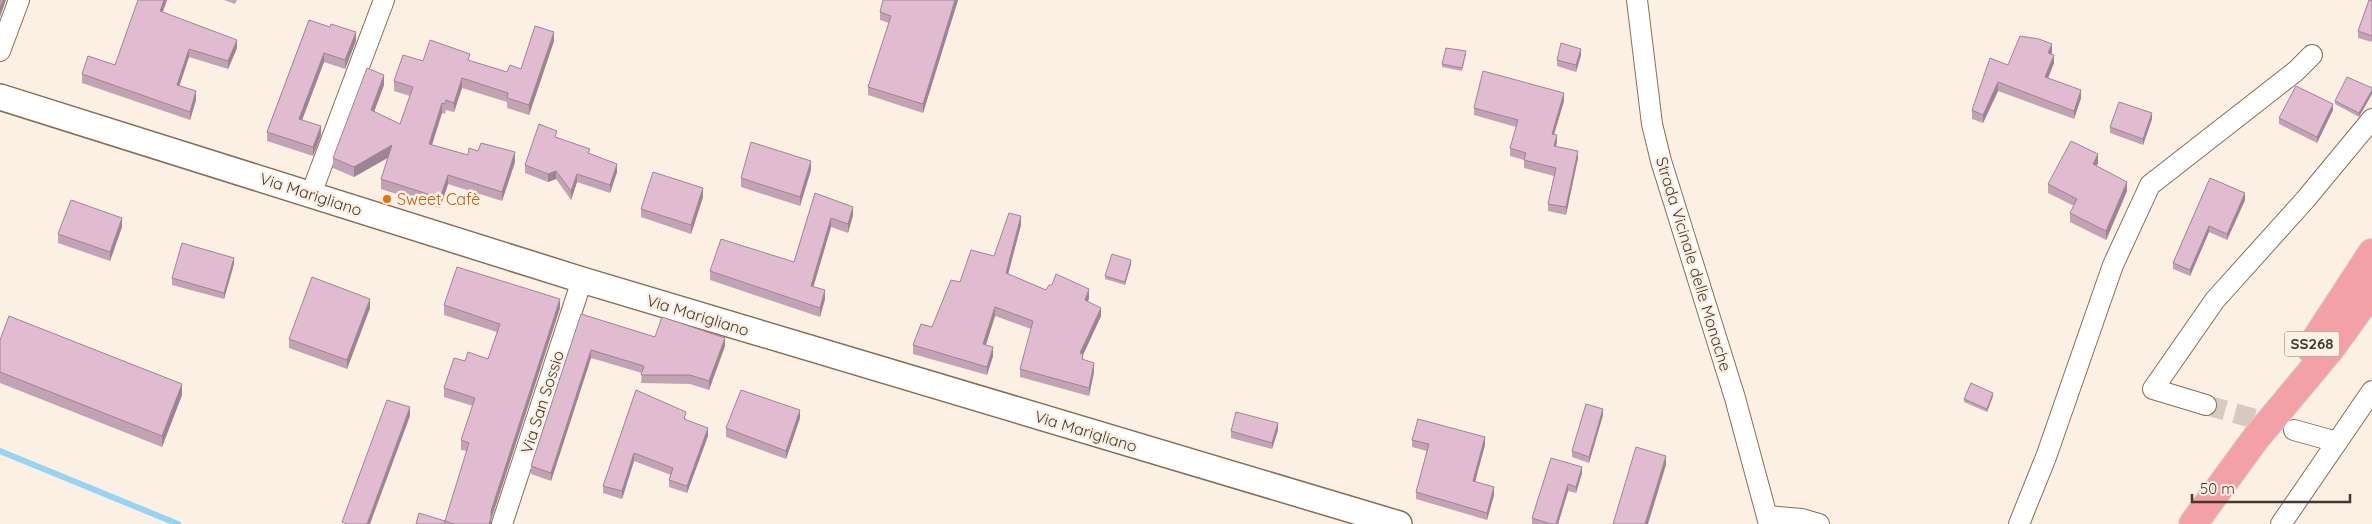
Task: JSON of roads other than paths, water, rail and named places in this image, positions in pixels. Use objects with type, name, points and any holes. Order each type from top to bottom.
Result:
[{"type":"highway","name":"SS268","points":[[2256,438],[2318,334],[2372,253]]},
{"type":"highway","name":"SS268","points":[[2193,524],[2256,438],[2331,348],[2372,290]]},
{"type":"street","points":[[0,51],[19,0]]},
{"type":"street","points":[[311,194],[384,0]]},
{"type":"street","name":"Strada Vicinale delle Monache","points":[[1637,0],[1652,124],[1661,161],[1735,398],[1768,520]]},
{"type":"street","points":[[2019,524],[2046,456],[2113,265],[2150,184],[2296,71],[2312,55]]},
{"type":"street","name":"Via Marigliano","points":[[0,96],[582,280],[1399,524]]},
{"type":"street","points":[[2206,406],[2153,389],[2215,300],[2305,200],[2372,119]]},
{"type":"street","name":"Via San Sossio","points":[[502,524],[582,280]]},
{"type":"street","points":[[2281,524],[2372,391]]},
{"type":"street","points":[[2294,430],[2337,442]]},
{"type":"street","points":[[1768,520],[1802,520],[1819,524]]},
{"type":"waterway","points":[[0,451],[178,524]]},
{"type":"tunnel","points":[[2206,405],[2280,426]]},
{"type":"place","name":"Sweet Cafè","points":[[387,199]]}]
